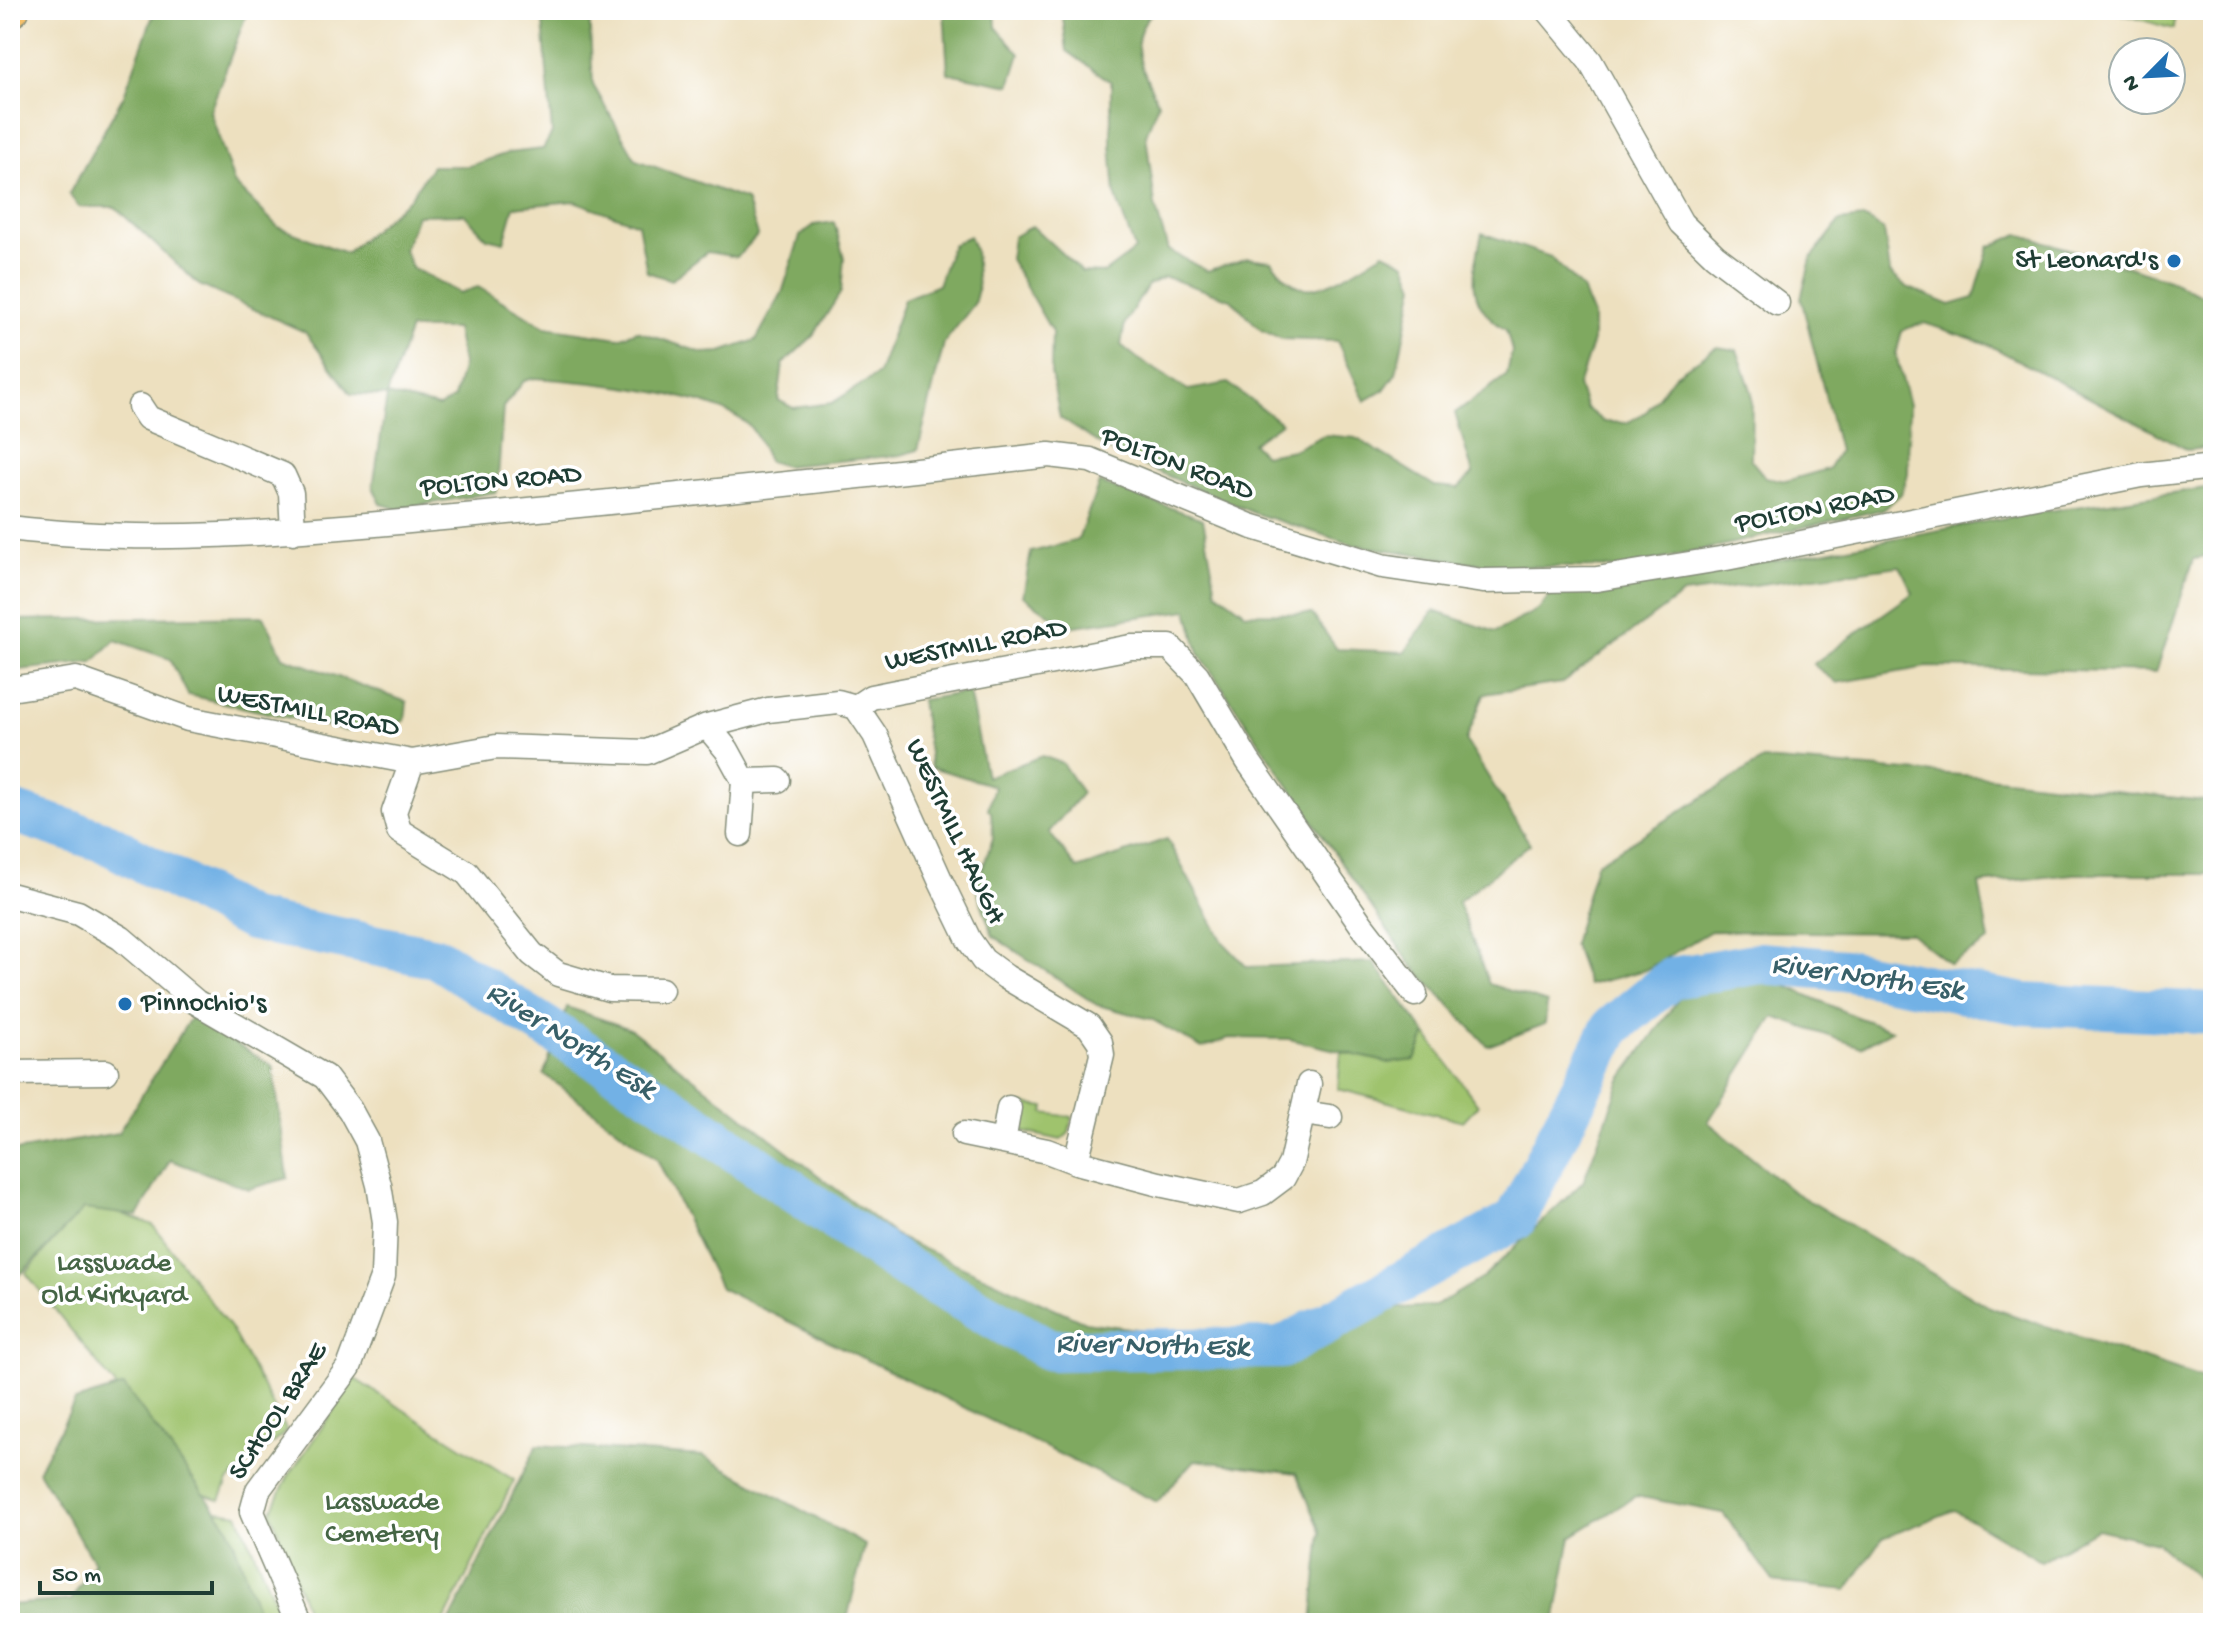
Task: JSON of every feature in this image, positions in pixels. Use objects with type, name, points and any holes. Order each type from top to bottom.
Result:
[{"type":"street","points":[[1548,10],[1590,61],[1681,223],[1715,256],[1777,303]]},
{"type":"street","points":[[140,406],[148,418],[283,475],[291,493],[293,532]]},
{"type":"street","name":"POLTON ROAD","points":[[10,528],[119,538],[293,532],[727,492],[1049,455],[1090,460],[1250,526],[1382,566],[1483,581],[1597,579],[1741,555],[2141,475],[2213,467]]},
{"type":"street","name":"WESTMILL ROAD","points":[[10,689],[76,679],[188,719],[412,762],[496,747],[647,752],[707,726],[768,710],[838,702],[856,707],[871,697],[1131,647],[1170,647],[1197,675],[1248,761],[1361,924],[1415,994]]},
{"type":"street","name":"WESTMILL HAUGH","points":[[856,707],[875,735],[941,882],[969,940],[983,960],[1089,1026],[1100,1042],[1102,1055],[1076,1162]]},
{"type":"street","points":[[707,726],[727,750],[744,781],[740,834]]},
{"type":"street","points":[[412,762],[394,812],[399,831],[467,873],[532,954],[558,974],[609,989],[661,990]]},
{"type":"street","points":[[744,781],[778,780]]},
{"type":"street","name":"SCHOOL BRAE","points":[[10,895],[78,913],[121,938],[196,1002],[325,1077],[350,1110],[367,1141],[385,1222],[383,1276],[349,1367],[258,1490],[252,1512],[300,1623]]},
{"type":"street","points":[[10,1073],[106,1072]]},
{"type":"street","points":[[964,1134],[1047,1151],[1159,1184],[1239,1201],[1263,1193],[1283,1178],[1291,1163],[1309,1084]]},
{"type":"street","points":[[1003,1142],[1009,1108]]},
{"type":"street","points":[[1303,1113],[1330,1117]]},
{"type":"green space","points":[[155,10],[248,10],[210,111],[234,183],[278,227],[346,253],[409,199],[432,166],[469,166],[508,153],[543,149],[552,133],[542,10],[589,10],[593,85],[636,160],[746,200],[758,235],[737,257],[707,252],[671,280],[647,272],[638,224],[574,201],[514,207],[504,242],[487,238],[464,214],[417,215],[404,250],[412,268],[460,293],[478,287],[546,327],[619,338],[637,331],[703,353],[721,352],[756,340],[782,293],[800,236],[814,225],[834,222],[844,258],[841,292],[813,336],[783,364],[778,400],[793,408],[832,403],[878,374],[904,299],[938,285],[952,245],[969,236],[975,251],[978,289],[974,304],[944,343],[918,450],[901,455],[785,466],[768,461],[751,428],[735,416],[711,406],[649,391],[535,378],[524,381],[503,407],[497,492],[398,509],[381,504],[373,487],[387,396],[351,394],[305,332],[199,285],[115,207],[79,207],[69,194],[124,95]],"holes":[[[410,329],[456,329],[463,364],[454,398],[439,407],[387,395]]]},
{"type":"green space","points":[[944,10],[995,10],[996,27],[1020,54],[1010,85],[948,73]]},
{"type":"green space","points":[[1062,10],[1155,10],[1145,21],[1138,44],[1142,67],[1158,103],[1146,135],[1155,205],[1168,250],[1207,271],[1248,258],[1271,261],[1290,281],[1305,288],[1334,281],[1384,252],[1406,263],[1415,285],[1396,373],[1384,390],[1365,401],[1337,341],[1282,339],[1261,330],[1231,299],[1165,277],[1148,285],[1125,323],[1121,345],[1188,390],[1228,383],[1281,423],[1252,443],[1264,455],[1293,450],[1324,435],[1356,438],[1435,486],[1458,488],[1473,474],[1455,413],[1507,375],[1512,351],[1506,330],[1483,310],[1475,288],[1482,233],[1551,257],[1582,289],[1593,316],[1593,341],[1578,386],[1586,408],[1604,422],[1627,423],[1647,411],[1675,375],[1717,347],[1737,350],[1752,393],[1751,460],[1765,477],[1786,481],[1828,469],[1839,451],[1801,298],[1811,259],[1840,221],[1863,218],[1884,230],[1890,273],[1907,287],[1950,305],[1974,298],[1989,247],[2019,234],[2164,278],[2213,300],[2213,447],[2188,450],[1985,343],[1924,323],[1902,330],[1896,355],[1909,405],[1908,474],[1901,494],[1884,509],[1623,568],[1496,566],[1355,545],[1254,513],[1112,452],[1060,418],[1051,373],[1052,332],[1010,259],[1013,237],[1032,226],[1082,272],[1104,273],[1135,250],[1115,194],[1111,82],[1067,51]]},
{"type":"green space","points":[[2107,10],[2176,10],[2174,29]]},
{"type":"green space","points":[[1099,483],[1203,519],[1216,591],[1246,613],[1312,614],[1337,649],[1405,652],[1434,611],[1496,632],[1539,609],[1552,592],[1784,559],[2020,515],[2213,487],[2213,556],[2194,559],[2156,672],[1927,667],[1836,683],[1813,664],[1913,593],[1900,566],[1683,594],[1562,683],[1484,694],[1466,741],[1530,844],[1458,902],[1489,984],[1547,1003],[1545,1024],[1488,1046],[1410,963],[1199,653],[1188,610],[1068,627],[1023,596],[1031,552],[1078,540]]},
{"type":"green space","points":[[264,616],[283,657],[407,702],[405,721],[347,731],[188,695],[170,659],[115,640],[93,662],[10,671],[10,620]]},
{"type":"green space","points":[[969,692],[986,777],[1042,756],[1062,763],[1082,793],[1049,832],[1077,869],[1167,839],[1223,942],[1247,967],[1373,962],[1426,1034],[1415,1060],[1390,1063],[1289,1039],[1229,1038],[1202,1048],[1151,1019],[1097,1005],[993,936],[976,888],[993,838],[991,812],[988,809],[994,786],[931,767],[921,700]]},
{"type":"green space","points":[[1763,760],[1988,777],[2213,802],[2213,874],[2074,874],[1979,884],[1989,941],[1950,964],[1910,933],[1711,931],[1645,970],[1588,985],[1573,944],[1596,864]]},
{"type":"green space","points":[[1764,976],[1892,1030],[1861,1047],[1774,1017],[1708,1122],[1792,1191],[1989,1307],[2213,1382],[2213,1603],[2197,1578],[2157,1543],[2097,1529],[2041,1561],[1954,1510],[1883,1538],[1847,1590],[1774,1582],[1723,1513],[1636,1496],[1571,1537],[1555,1623],[1312,1623],[1321,1531],[1296,1473],[1195,1460],[1157,1502],[720,1288],[657,1159],[544,1074],[567,1007],[630,1029],[899,1238],[1085,1322],[1313,1353],[1382,1309],[1435,1306],[1484,1277],[1583,1182],[1621,1080],[1680,997]]},
{"type":"green space","points":[[191,1017],[273,1066],[288,1178],[249,1189],[170,1160],[138,1216],[84,1209],[18,1277],[10,1278],[10,1152],[118,1133]]},
{"type":"green space","points":[[1426,1034],[1478,1105],[1463,1121],[1338,1089],[1341,1052],[1390,1063],[1415,1060]]},
{"type":"green space","points":[[1023,1104],[1045,1107],[1044,1113],[1072,1117],[1069,1133],[1061,1140],[1024,1132],[1019,1125]]},
{"type":"green space","name":"Lasswade Old Kirkyard","points":[[87,1201],[153,1225],[231,1329],[287,1431],[228,1481],[220,1500],[200,1493],[26,1273]]},
{"type":"green space","name":"Lasswade Cemetery","points":[[355,1379],[514,1480],[443,1623],[311,1623],[271,1512],[288,1477]]},
{"type":"green space","points":[[124,1386],[229,1528],[262,1623],[10,1623],[10,1605],[71,1600],[94,1562],[38,1471],[75,1401]]},
{"type":"green space","points":[[537,1445],[703,1456],[865,1545],[846,1623],[449,1623]]},
{"type":"green space","points":[[211,1510],[238,1514],[284,1623],[238,1623]]},
{"type":"green space","points":[[1141,1612],[1241,1623],[1137,1623]]},
{"type":"waterway","name":"River North Esk","points":[[10,811],[105,842],[251,920],[437,958],[661,1100],[901,1265],[1050,1350],[1281,1348],[1515,1220],[1612,1027],[1672,978],[1760,963],[1844,970],[2023,1004],[2213,1013]]},
{"type":"place","name":"St Leonard's","points":[[2174,261]]},
{"type":"place","name":"Pinnochio's","points":[[125,1004]]}]
